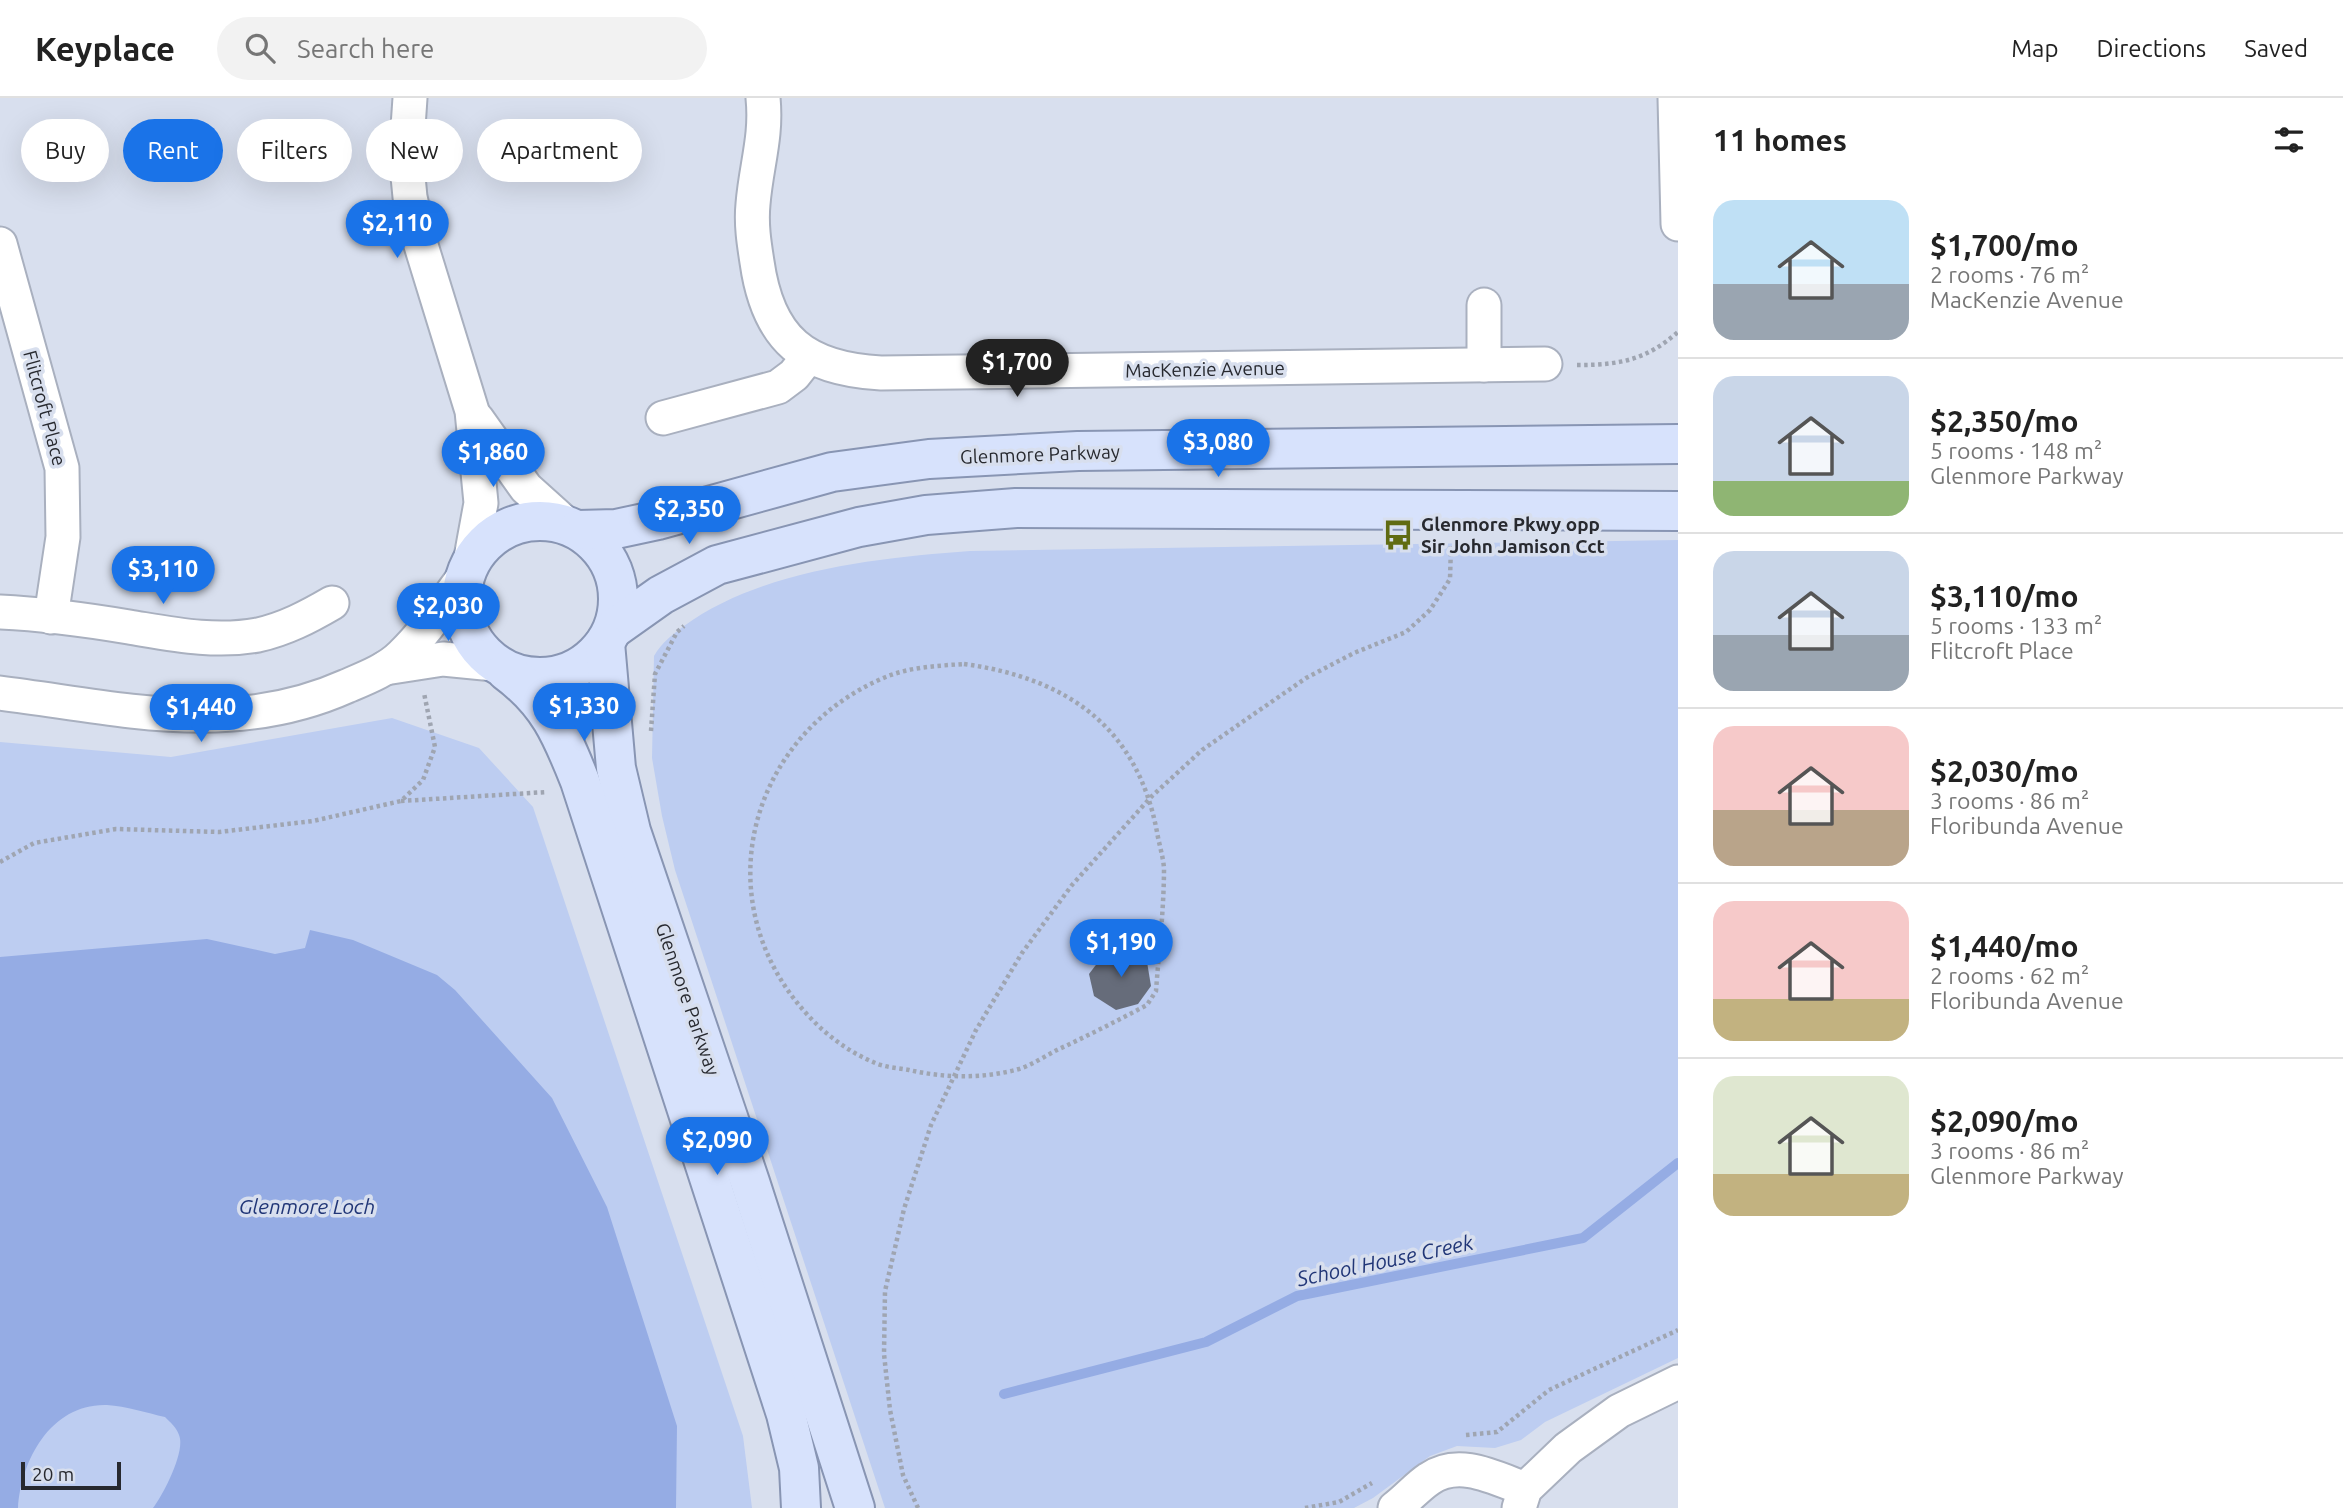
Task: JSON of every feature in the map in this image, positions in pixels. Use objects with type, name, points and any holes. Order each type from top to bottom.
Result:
[{"type":"main road","name":"Glenmore Parkway","points":[[572,527],[616,528],[658,520],[832,472],[929,459],[1077,451],[1678,444]]},
{"type":"main road","points":[[609,636],[618,607],[610,563],[596,544],[572,527],[544,520],[521,522],[500,531],[483,545],[467,569],[461,600],[465,624],[476,646],[500,667],[527,677],[550,678],[590,660],[609,636],[661,595],[717,565],[813,538],[926,515],[1016,508],[1678,510]]},
{"type":"main road","name":"Glenmore Parkway","points":[[609,636],[616,768],[631,831],[750,1182],[855,1508]]},
{"type":"main road","name":"Glenmore Parkway","points":[[500,667],[530,688],[546,710],[563,738],[580,781],[786,1414],[799,1468],[801,1508]]},
{"type":"street","points":[[401,665],[402,655],[467,569],[481,502],[472,411],[420,242],[410,197],[406,156],[410,98]]},
{"type":"street","name":"MacKenzie Avenue","points":[[762,98],[765,132],[752,221],[763,295],[778,326],[789,340],[809,356],[844,370],[881,373],[1545,364]]},
{"type":"street","points":[[1675,98],[1675,209],[1678,224]]},
{"type":"street","name":"Flitcroft Place","points":[[0,244],[62,468],[63,537],[51,617]]},
{"type":"street","points":[[1484,305],[1484,365]]},
{"type":"street","points":[[663,418],[778,387],[794,375],[809,356]]},
{"type":"street","points":[[472,411],[526,488],[572,527]]},
{"type":"street","points":[[0,612],[191,638],[238,638],[300,621],[332,603]]},
{"type":"street","points":[[0,693],[186,716],[229,717],[302,704],[401,665],[443,659],[500,667]]},
{"type":"street","points":[[715,1195],[750,1182]]},
{"type":"street","points":[[1395,1508],[1427,1480],[1446,1471],[1474,1471],[1522,1498],[1568,1448],[1619,1411],[1678,1382]]},
{"type":"path","points":[[1545,364],[1604,365],[1636,359],[1656,351],[1678,332]]},
{"type":"path","points":[[918,1508],[903,1475],[890,1409],[884,1354],[885,1292],[904,1209],[931,1125],[976,1030],[1022,953],[1072,884],[1151,797],[1202,750],[1306,678],[1354,653],[1406,632],[1422,617],[1450,579],[1453,510]]},
{"type":"path","points":[[616,768],[650,757],[654,674],[677,632],[686,624]]},
{"type":"path","points":[[964,664],[1004,670],[1043,683],[1078,703],[1109,730],[1134,763],[1151,797],[1164,866],[1157,974],[1152,999],[1147,1005],[1019,1069],[951,1078],[874,1063],[838,1043],[799,1006],[782,984],[763,948],[752,908],[750,867],[755,826],[767,788],[788,752],[815,720],[847,696],[883,677],[923,667],[964,664]]},
{"type":"path","points":[[401,665],[435,747],[423,780],[401,801]]},
{"type":"path","points":[[0,862],[34,843],[117,829],[219,832],[313,821],[401,801],[550,792],[580,781]]},
{"type":"path","points":[[1463,1435],[1497,1432],[1549,1390],[1678,1330]]},
{"type":"path","points":[[1305,1508],[1339,1502],[1381,1476]]},
{"type":"shaded area","points":[[1678,540],[1678,1358],[1545,1422],[1521,1440],[1495,1448],[1457,1446],[1430,1456],[1373,1498],[1354,1508],[885,1508],[675,870],[652,758],[654,656],[660,647],[684,626],[715,607],[748,592],[821,570],[897,558],[970,551]]},
{"type":"shaded area","name":"Glenmore Loch","points":[[392,718],[479,748],[533,807],[743,1436],[752,1508],[0,1508],[0,742],[171,757]]},
{"type":"water","name":"Glenmore Loch","points":[[310,930],[353,940],[437,975],[455,990],[552,1098],[607,1207],[677,1426],[676,1508],[153,1508],[176,1462],[180,1442],[178,1432],[165,1417],[107,1405],[70,1413],[55,1424],[43,1437],[25,1471],[18,1508],[0,1508],[0,957],[207,939],[275,954],[305,948]]},
{"type":"building","points":[[1127,948],[1147,962],[1151,986],[1138,1004],[1116,1010],[1094,996],[1089,974],[1105,953]]},
{"type":"waterway","name":"School House Creek","points":[[1004,1394],[1206,1342],[1297,1296],[1583,1238],[1678,1163]]},
{"type":"place","name":"Glenmore Pkwy opp Sir John Jamison Cct","points":[[1398,535]]}]
